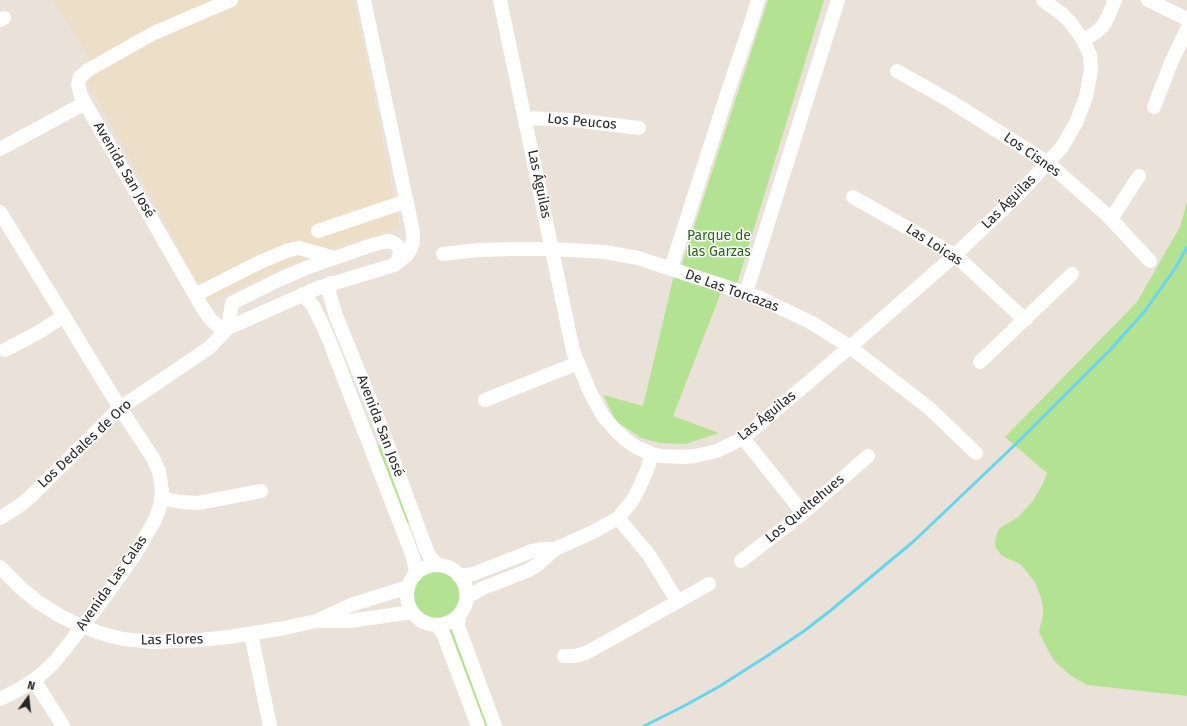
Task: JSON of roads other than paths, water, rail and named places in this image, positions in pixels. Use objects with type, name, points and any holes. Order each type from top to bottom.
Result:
[{"type":"street","name":"Avenida San José","points":[[228,328],[219,327],[211,320],[195,295],[78,89],[78,83],[80,77],[88,70],[154,33],[231,0]]},
{"type":"street","points":[[228,328],[331,283],[397,263],[409,253],[413,242],[413,232],[364,0]]},
{"type":"street","name":"Las Águilas","points":[[500,0],[573,351],[594,402],[609,424],[636,447],[652,454],[670,457],[696,456],[716,451],[743,438],[955,255],[1017,196],[1062,147],[1076,123],[1086,97],[1091,70],[1090,55],[1083,40],[1070,22],[1062,14],[1042,0]]},
{"type":"street","points":[[671,268],[758,0]]},
{"type":"street","points":[[746,293],[838,0]]},
{"type":"street","points":[[1083,40],[1103,26],[1115,0]]},
{"type":"street","points":[[1148,0],[1187,19]]},
{"type":"street","points":[[1154,107],[1171,63],[1187,29]]},
{"type":"street","name":"Los Cisnes","points":[[897,71],[1048,163],[1111,219],[1150,261]]},
{"type":"street","points":[[0,149],[86,103]]},
{"type":"street","name":"Los Peucos","points":[[525,118],[574,120],[638,128]]},
{"type":"street","points":[[1111,219],[1138,176]]},
{"type":"street","name":"Las Loicas","points":[[854,197],[955,255],[1025,320]]},
{"type":"street","points":[[318,231],[407,201]]},
{"type":"street","name":"Avenida Las Calas","points":[[0,212],[120,408],[153,458],[162,487],[162,498],[155,520],[134,556],[96,608],[45,671],[18,690],[0,699]]},
{"type":"street","points":[[228,328],[232,303],[301,270],[372,245],[388,241],[399,247],[400,254],[397,263]]},
{"type":"street","points":[[195,295],[260,262],[289,250],[299,248],[335,258]]},
{"type":"street","name":"De Las Torcazas","points":[[443,254],[478,250],[553,249],[604,252],[638,258],[760,298],[812,323],[850,347],[929,408],[976,453]]},
{"type":"street","points":[[980,362],[1072,274]]},
{"type":"street","name":"Avenida San José","points":[[331,283],[329,293],[336,316],[378,419],[427,551],[430,557],[438,565]]},
{"type":"street","name":"Avenida San José","points":[[303,294],[313,306],[321,322],[413,557],[416,573]]},
{"type":"street","points":[[5,350],[39,332],[64,316]]},
{"type":"street","name":"Los Dedales de Oro","points":[[0,518],[29,498],[120,408],[209,348],[228,328]]},
{"type":"street","points":[[485,400],[578,363]]},
{"type":"street","points":[[743,438],[803,513]]},
{"type":"street","points":[[459,576],[473,574],[532,551],[555,549],[594,532],[618,518],[632,501],[640,488],[652,454]]},
{"type":"street","name":"Los Queltehues","points":[[742,561],[803,513],[868,456]]},
{"type":"street","points":[[162,498],[188,503],[198,503],[261,491]]},
{"type":"street","points":[[618,518],[649,555],[678,602]]},
{"type":"street","points":[[467,597],[483,588],[527,571],[541,562],[555,549]]},
{"type":"street","points":[[438,565],[450,568],[459,576],[466,588],[467,597],[465,605],[459,615],[451,622],[437,625],[421,621],[412,612],[407,600],[408,587],[411,579],[416,573],[426,567],[438,565]]},
{"type":"street","name":"Las Flores","points":[[0,567],[23,590],[42,605],[60,616],[103,634],[123,639],[153,642],[199,640],[251,634],[316,621],[350,621],[412,612]]},
{"type":"street","points":[[564,656],[575,656],[588,652],[709,584]]},
{"type":"street","name":"Las Flores","points":[[316,621],[351,605],[408,587]]},
{"type":"street","points":[[459,615],[458,626],[496,726]]},
{"type":"street","points":[[437,625],[443,633],[478,726]]},
{"type":"street","points":[[251,634],[270,726]]},
{"type":"street","points":[[34,680],[63,726]]},
{"type":"waterway","points":[[644,726],[720,686],[804,631],[914,541],[1019,441],[1110,350],[1145,311],[1176,267],[1187,247]]},
{"type":"park label","name":"Parque de las Garzas","points":[[719,244]]}]
